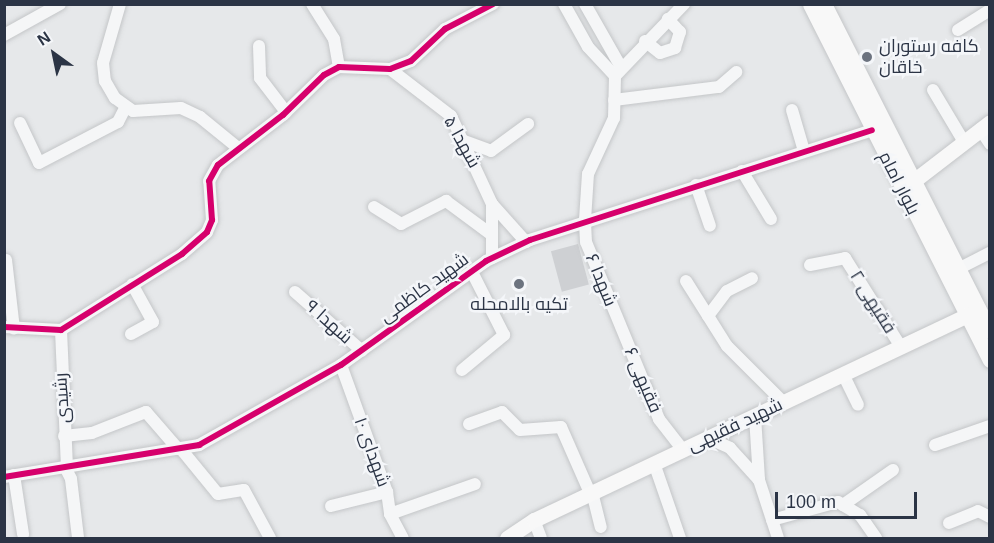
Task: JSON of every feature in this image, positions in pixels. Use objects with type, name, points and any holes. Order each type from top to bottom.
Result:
[{"type":"main road","name":"بلوار امام","points":[[810,4],[872,130],[958,269],[990,360]]},
{"type":"main road","name":"بلوار امام","points":[[824,4],[908,186],[973,313],[990,332]]},
{"type":"main road","points":[[908,186],[985,125]]},
{"type":"main road","name":"شهید فقیهی","points":[[507,538],[534,520],[973,313]]},
{"type":"street","points":[[4,35],[60,4]]},
{"type":"street","points":[[120,4],[103,63],[105,81],[125,108]]},
{"type":"street","points":[[312,4],[334,39],[339,67]]},
{"type":"street","points":[[6,261],[9,328],[61,330],[182,254],[207,232],[212,220],[209,181],[218,165],[286,112],[324,75],[339,67],[390,69],[411,61],[445,28],[493,4]]},
{"type":"street","points":[[564,4],[588,47],[618,71]]},
{"type":"street","points":[[585,4],[618,71]]},
{"type":"street","points":[[618,71],[645,41],[684,4]]},
{"type":"street","points":[[958,30],[990,10]]},
{"type":"street","points":[[645,41],[660,53],[675,48],[680,32],[668,19]]},
{"type":"street","points":[[259,46],[260,78],[286,112]]},
{"type":"street","name":"شهدا ۵","points":[[390,69],[451,116],[492,204],[526,242]]},
{"type":"street","name":"شهدا ۶","points":[[618,71],[614,117],[588,174],[585,220],[586,242],[625,339]]},
{"type":"street","points":[[614,100],[719,87],[736,72]]},
{"type":"street","points":[[933,90],[964,142]]},
{"type":"street","points":[[20,123],[39,162],[118,122],[125,108]]},
{"type":"street","points":[[125,108],[181,108],[200,117],[237,148]]},
{"type":"street","points":[[792,110],[804,151]]},
{"type":"street","points":[[464,141],[490,151],[528,124]]},
{"type":"street","points":[[985,125],[990,144]]},
{"type":"street","name":"شهید کاظمی","points":[[9,476],[199,445],[238,426],[341,365],[492,258],[526,242],[585,220],[872,130]]},
{"type":"street","points":[[742,171],[771,219]]},
{"type":"street","points":[[696,185],[710,226]]},
{"type":"street","points":[[374,207],[400,224],[446,201],[492,235]]},
{"type":"street","name":"شهدا ۵","points":[[492,204],[492,258]]},
{"type":"street","points":[[958,269],[990,253]]},
{"type":"street","name":"فقیهی ۲","points":[[810,265],[845,258],[901,346]]},
{"type":"street","points":[[462,370],[504,335],[472,272]]},
{"type":"street","points":[[708,315],[727,291],[752,278]]},
{"type":"street","points":[[686,281],[728,346],[783,402]]},
{"type":"street","points":[[131,334],[153,322],[132,284]]},
{"type":"street","name":"شهدا ۹","points":[[296,292],[362,351]]},
{"type":"street","name":"رشیدی","points":[[61,330],[66,467],[71,479],[78,538]]},
{"type":"street","name":"فقیهی ۶","points":[[625,339],[659,419],[683,450]]},
{"type":"street","name":"شهدای ۱۰","points":[[341,365],[387,492],[390,514],[404,538]]},
{"type":"street","points":[[843,374],[858,405]]},
{"type":"street","points":[[64,436],[92,432],[146,412],[218,494],[244,490],[270,538]]},
{"type":"street","points":[[469,424],[502,412],[520,430],[561,427],[591,493],[602,527]]},
{"type":"street","points":[[755,416],[759,480],[778,538]]},
{"type":"street","points":[[935,446],[990,426]]},
{"type":"street","points":[[708,438],[730,448],[759,480]]},
{"type":"street","points":[[654,463],[680,538]]},
{"type":"street","points":[[843,505],[893,470]]},
{"type":"street","points":[[9,476],[24,534]]},
{"type":"street","points":[[390,514],[475,484]]},
{"type":"street","points":[[331,506],[387,492]]},
{"type":"street","points":[[772,520],[838,502],[860,515],[876,538]]},
{"type":"street","points":[[949,524],[978,511],[990,517]]},
{"type":"street","points":[[534,520],[541,538]]},
{"type":"building","points":[[578,244],[589,285],[562,292],[551,251]]},
{"type":"cycle path","points":[[4,327],[61,330],[182,254],[207,232],[212,220],[209,181],[218,165],[283,115],[324,75],[339,67],[390,69],[411,61],[445,29],[493,4]]},
{"type":"cycle path","points":[[4,477],[199,445],[341,365],[486,261],[530,240],[872,130]]},
{"type":"place","name":"کافه رستوران خاقان","points":[[867,57]]},
{"type":"place","name":"تکیه بالامحله","points":[[519,284]]}]
